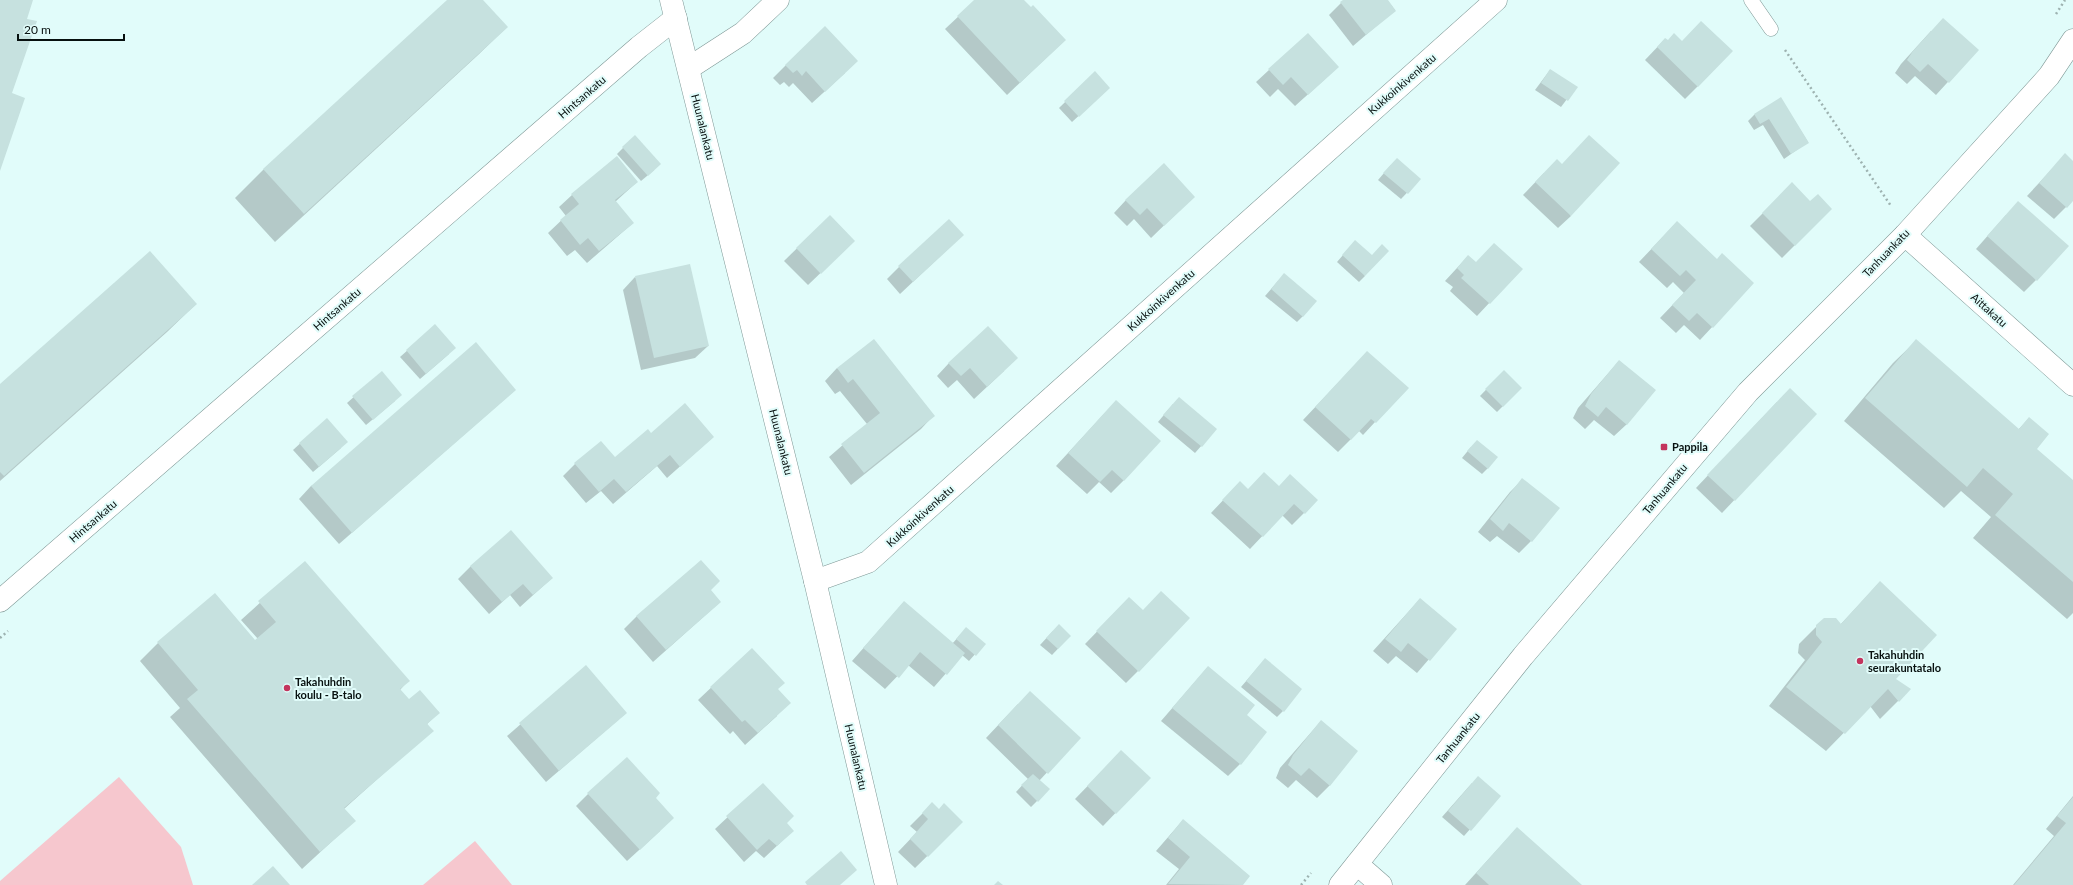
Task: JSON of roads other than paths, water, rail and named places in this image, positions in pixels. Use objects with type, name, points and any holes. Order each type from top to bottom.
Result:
[{"type":"street","points":[[689,68],[743,33],[778,0]]},
{"type":"street","name":"Kukkoinkivenkatu","points":[[815,581],[868,562],[1496,0]]},
{"type":"street","name":"Huunalankatu","points":[[674,9],[815,581],[886,885]]},
{"type":"street","name":"Hintsankatu","points":[[0,602],[639,47],[674,9]]},
{"type":"street","name":"Tanhuankatu","points":[[1340,885],[1523,656],[1748,392],[1906,233],[2049,76],[2073,40]]},
{"type":"street","name":"Aittakatu","points":[[1906,233],[2073,385]]},
{"type":"street","points":[[1357,864],[1381,885]]},
{"type":"lane","points":[[1751,0],[1771,30]]},
{"type":"place","name":"Pappila","points":[[1664,447]]},
{"type":"place","name":"Takahuhdin seurakuntatalo","points":[[1860,661]]},
{"type":"place","name":"Takahuhdin koulu - B-talo","points":[[287,688]]}]
